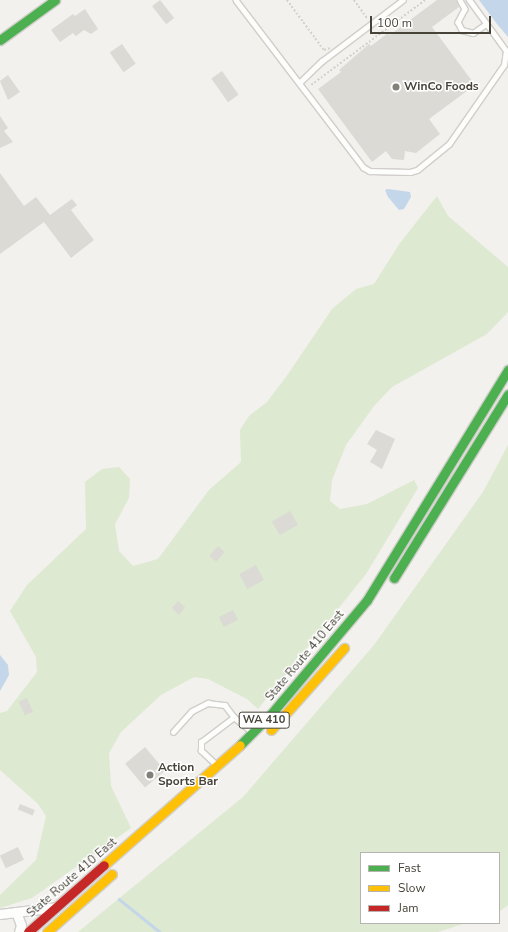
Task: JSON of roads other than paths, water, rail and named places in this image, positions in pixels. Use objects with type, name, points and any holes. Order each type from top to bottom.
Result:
[{"type":"main road","points":[[0,40],[54,0]]},
{"type":"main road","name":"State Route 410 East","points":[[28,932],[216,766],[252,732],[331,645],[367,600],[508,370]]},
{"type":"main road","points":[[388,586],[508,394]]},
{"type":"main road","points":[[370,612],[380,599]]},
{"type":"main road","name":"State Route 410 East","points":[[266,736],[348,643]]},
{"type":"main road","name":"State Route 410 East","points":[[47,932],[119,868]]},
{"type":"street","points":[[0,914],[57,907]]},
{"type":"street","points":[[16,912],[21,925],[19,932]]},
{"type":"lane","points":[[236,0],[363,167],[370,171],[414,171],[449,144],[504,66],[506,51],[469,0]]},
{"type":"lane","points":[[299,83],[334,52],[403,0]]},
{"type":"lane","points":[[460,0],[465,9],[458,22],[462,30],[473,33],[486,24]]},
{"type":"lane","points":[[173,732],[192,711],[208,703],[225,705],[234,717],[252,732]]},
{"type":"lane","points":[[216,766],[201,751],[201,742],[234,717]]},
{"type":"water","points":[[479,0],[508,0],[508,37],[497,24]]},
{"type":"water","points":[[388,189],[410,192],[411,197],[404,209],[399,210],[388,197],[385,190]]},
{"type":"water","points":[[0,655],[8,665],[9,675],[0,691]]},
{"type":"waterway","points":[[119,899],[160,932]]},
{"type":"place","name":"WinCo Foods","points":[[396,87]]},
{"type":"place","name":"Action Sports Bar","points":[[150,775]]}]
